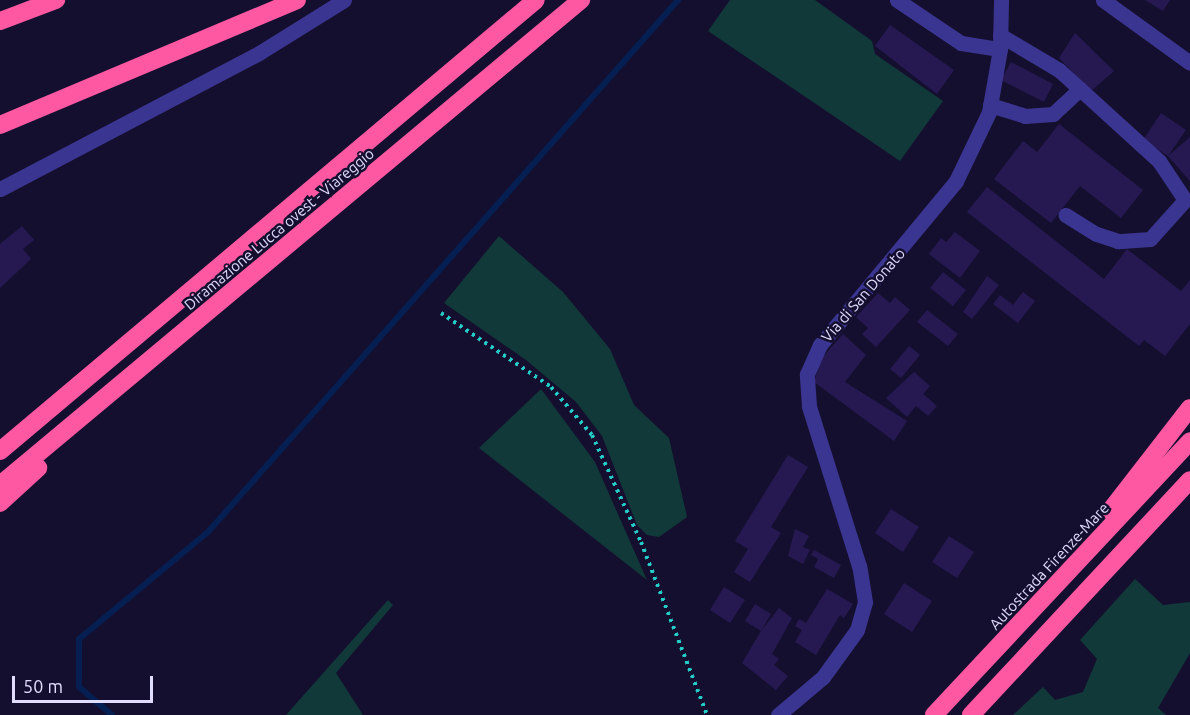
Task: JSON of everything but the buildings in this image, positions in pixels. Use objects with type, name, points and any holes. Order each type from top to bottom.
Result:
[{"type":"highway","points":[[0,21],[56,0]]},
{"type":"highway","points":[[0,125],[297,0]]},
{"type":"highway","name":"Diramazione Lucca ovest - Viareggio","points":[[0,451],[536,0]]},
{"type":"highway","name":"Diramazione Lucca ovest - Viareggio","points":[[0,485],[581,0]]},
{"type":"highway","points":[[0,503],[195,322]]},
{"type":"highway","points":[[1033,610],[1190,408]]},
{"type":"highway","name":"Autostrada Firenze-Mare","points":[[934,715],[1190,441]]},
{"type":"highway","points":[[970,715],[1190,480]]},
{"type":"street","points":[[0,189],[259,53],[344,0]]},
{"type":"street","points":[[897,0],[961,43],[1000,42],[1059,70],[1159,161],[1185,200],[1150,239],[1118,241],[1096,234],[1066,215]]},
{"type":"street","name":"Via di San Donato","points":[[778,715],[822,677],[857,630],[865,602],[860,566],[809,406],[807,374],[820,345],[956,181],[990,105],[1000,42],[1000,0]]},
{"type":"street","points":[[1103,0],[1190,63]]},
{"type":"street","points":[[990,105],[1025,116],[1053,114],[1080,89]]},
{"type":"path","points":[[441,313],[551,387],[592,435],[641,542],[707,715]]},
{"type":"green space","points":[[730,0],[815,0],[872,41],[875,54],[943,101],[900,161],[708,31]]},
{"type":"green space","points":[[499,236],[563,292],[610,349],[634,405],[669,438],[687,517],[659,537],[647,535],[637,525],[602,436],[576,402],[526,360],[444,303]]},
{"type":"green space","points":[[541,389],[595,462],[647,580],[479,448]]},
{"type":"green space","points":[[1135,579],[1163,605],[1190,602],[1190,653],[1158,708],[1166,715],[1013,715],[1043,687],[1055,700],[1083,692],[1097,659],[1080,640]]},
{"type":"green space","points":[[388,600],[393,605],[336,673],[363,715],[286,715]]},
{"type":"waterway","points":[[112,715],[79,687],[79,639],[208,532],[678,0]]}]
